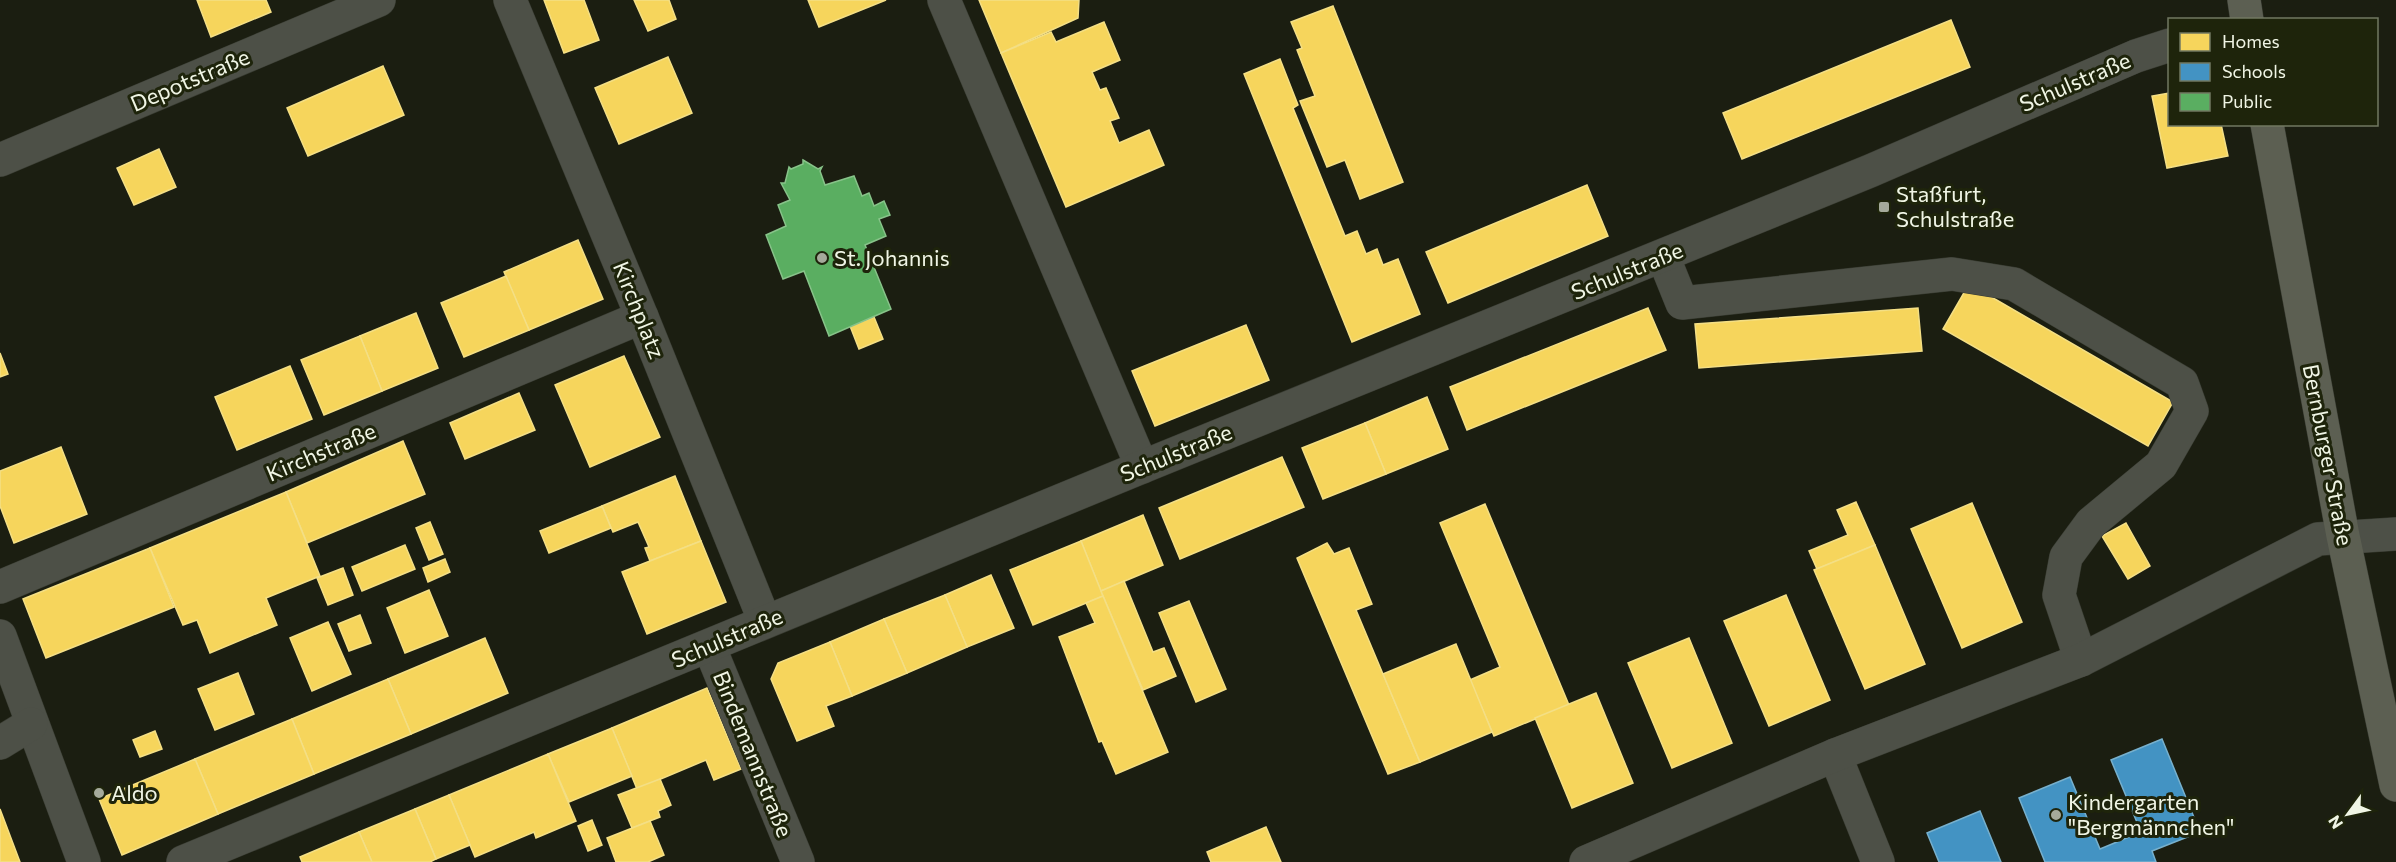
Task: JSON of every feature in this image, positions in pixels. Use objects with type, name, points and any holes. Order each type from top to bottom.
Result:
[{"type":"main road","points":[[2244,0],[2247,18]]},
{"type":"main road","name":"Bernburger Straße","points":[[2267,126],[2343,536],[2396,785]]},
{"type":"street","name":"Depotstraße","points":[[0,160],[379,0]]},
{"type":"street","name":"Kirchplatz","points":[[510,0],[642,317],[765,622]]},
{"type":"street","points":[[944,0],[1142,467]]},
{"type":"street","name":"Schulstraße","points":[[183,862],[1142,467],[1870,171],[2136,56],[2168,45]]},
{"type":"street","points":[[1663,256],[1682,303],[1952,274],[2014,284],[2182,383],[2192,411],[2161,465],[2091,523],[2066,557],[2059,595],[2081,660]]},
{"type":"street","name":"Kirchstraße","points":[[0,587],[642,317]]},
{"type":"street","points":[[1586,862],[1834,755],[2081,660],[2318,538],[2396,534]]},
{"type":"street","points":[[0,636],[84,862]]},
{"type":"street","name":"Bindemannstraße","points":[[709,646],[798,862]]},
{"type":"street","points":[[0,743],[31,724]]},
{"type":"street","points":[[1834,755],[1878,862]]},
{"type":"building: Homes","points":[[197,0],[266,0],[271,12],[211,37]]},
{"type":"building: Homes","points":[[544,0],[584,0],[599,40],[564,53]]},
{"type":"building: Homes","points":[[634,0],[669,0],[676,19],[648,31]]},
{"type":"building: Homes","points":[[808,0],[886,0],[819,27]]},
{"type":"building: Homes","points":[[979,0],[1079,0],[1078,18],[1001,53]]},
{"type":"building: Homes","points":[[1333,6],[1403,182],[1360,199],[1345,160],[1327,167],[1300,101],[1315,96],[1297,50],[1302,48],[1291,22]]},
{"type":"building: Homes","points":[[1951,20],[1970,67],[1742,159],[1723,113]]},
{"type":"building: Homes","points":[[1104,22],[1120,60],[1092,72],[1100,90],[1106,88],[1119,118],[1110,121],[1119,143],[1149,130],[1164,165],[1066,207],[1001,53],[1051,32],[1056,42]]},
{"type":"building: Homes","points":[[668,57],[692,113],[619,144],[595,88]]},
{"type":"building: Homes","points":[[1280,59],[1298,105],[1293,108],[1345,236],[1357,231],[1366,254],[1377,249],[1383,265],[1398,259],[1420,314],[1352,342],[1244,74]]},
{"type":"building: Homes","points":[[383,66],[404,115],[308,156],[287,108]]},
{"type":"building: Homes","points":[[2168,93],[2168,126],[2221,126],[2228,156],[2167,168],[2152,96]]},
{"type":"building: Homes","points":[[159,149],[176,187],[134,205],[117,168]]},
{"type":"building: Homes","points":[[1587,185],[1608,236],[1448,303],[1426,252]]},
{"type":"building: Homes","points":[[578,240],[603,299],[529,330],[504,272]]},
{"type":"building: Homes","points":[[506,276],[529,330],[464,357],[441,303]]},
{"type":"building: Homes","points":[[1969,284],[2173,402],[2148,446],[1943,329]]},
{"type":"building: Homes","points":[[1648,308],[1666,350],[1467,430],[1450,387]]},
{"type":"building: Homes","points":[[1918,308],[1922,351],[1699,368],[1695,324]]},
{"type":"building: Homes","points":[[416,313],[438,368],[382,391],[360,336]]},
{"type":"building: Homes","points":[[874,317],[883,339],[859,349],[850,326]]},
{"type":"building: Homes","points":[[1246,325],[1269,380],[1155,426],[1132,371]]},
{"type":"building: Homes","points":[[360,336],[382,391],[324,415],[301,360]]},
{"type":"building: Homes","points":[[0,353],[8,374],[0,377]]},
{"type":"building: Homes","points":[[624,356],[660,437],[590,467],[555,385]]},
{"type":"building: Homes","points":[[290,366],[312,419],[237,450],[215,397]]},
{"type":"building: Homes","points":[[519,393],[535,430],[465,459],[450,423]]},
{"type":"building: Homes","points":[[1427,397],[1448,449],[1386,474],[1365,423]]},
{"type":"building: Homes","points":[[1365,423],[1386,474],[1323,499],[1302,448]]},
{"type":"building: Homes","points":[[403,441],[425,494],[307,543],[286,492]]},
{"type":"building: Homes","points":[[61,447],[87,514],[14,543],[0,506],[0,471]]},
{"type":"building: Homes","points":[[1282,457],[1304,507],[1180,559],[1159,508]]},
{"type":"building: Homes","points":[[675,476],[701,541],[650,561],[645,548],[649,547],[638,522],[613,532],[602,506]]},
{"type":"building: Homes","points":[[286,492],[320,576],[266,598],[277,625],[210,653],[197,620],[183,625],[150,548]]},
{"type":"building: Homes","points":[[1856,502],[1875,545],[1817,569],[1809,551],[1848,535],[1837,510]]},
{"type":"building: Homes","points":[[1972,503],[2022,622],[1962,648],[1911,529]]},
{"type":"building: Homes","points":[[1485,504],[1569,705],[1494,736],[1470,680],[1500,667],[1440,523]]},
{"type":"building: Homes","points":[[602,506],[611,528],[549,553],[540,531]]},
{"type":"building: Homes","points":[[1143,515],[1163,565],[1101,591],[1081,541]]},
{"type":"building: Homes","points":[[430,522],[443,554],[429,560],[416,528]]},
{"type":"building: Homes","points":[[2126,523],[2150,566],[2128,579],[2102,536]]},
{"type":"building: Homes","points":[[701,541],[726,602],[647,634],[622,572]]},
{"type":"building: Homes","points":[[1081,541],[1103,596],[1033,625],[1010,570]]},
{"type":"building: Homes","points":[[1327,543],[1334,554],[1349,548],[1372,604],[1356,610],[1420,762],[1388,774],[1297,558]]},
{"type":"building: Homes","points":[[405,545],[415,569],[362,591],[352,567]]},
{"type":"building: Homes","points":[[1875,545],[1925,664],[1865,689],[1814,570]]},
{"type":"building: Homes","points":[[150,548],[174,607],[46,658],[23,599]]},
{"type":"building: Homes","points":[[445,559],[450,572],[428,582],[423,568]]},
{"type":"building: Homes","points":[[343,568],[353,595],[328,605],[317,578]]},
{"type":"building: Homes","points":[[991,575],[1014,628],[967,647],[945,595]]},
{"type":"building: Homes","points":[[1124,581],[1153,652],[1164,648],[1176,676],[1143,690],[1101,591]]},
{"type":"building: Homes","points":[[429,590],[448,636],[405,653],[387,608]]},
{"type":"building: Homes","points":[[945,595],[967,647],[907,673],[884,619]]},
{"type":"building: Homes","points":[[1786,595],[1830,700],[1769,726],[1724,621]]},
{"type":"building: Homes","points":[[1103,596],[1168,752],[1116,774],[1102,741],[1099,742],[1059,637],[1095,623],[1086,603]]},
{"type":"building: Homes","points":[[1189,601],[1226,689],[1196,702],[1159,613]]},
{"type":"building: Homes","points":[[360,615],[371,643],[349,651],[338,624]]},
{"type":"building: Homes","points":[[884,619],[907,673],[852,696],[830,642]]},
{"type":"building: Homes","points":[[328,622],[351,674],[312,691],[290,638]]},
{"type":"building: Homes","points":[[485,638],[508,693],[411,734],[388,679]]},
{"type":"building: Homes","points":[[1689,638],[1732,743],[1672,768],[1628,663]]},
{"type":"building: Homes","points":[[830,642],[852,696],[826,706],[834,726],[797,741],[771,679],[778,663]]},
{"type":"building: Homes","points":[[1456,644],[1492,732],[1420,762],[1383,674]]},
{"type":"building: Homes","points":[[238,673],[254,714],[215,730],[198,689]]},
{"type":"building: Homes","points":[[388,679],[411,734],[314,774],[292,719]]},
{"type":"building: Homes","points":[[707,688],[741,769],[714,780],[706,760],[637,789],[612,728]]},
{"type":"building: Homes","points":[[1596,693],[1633,783],[1572,808],[1535,718]]},
{"type":"building: Homes","points":[[292,719],[314,774],[218,814],[195,759]]},
{"type":"building: Homes","points":[[612,728],[632,776],[569,802],[548,754]]},
{"type":"building: Homes","points":[[155,731],[162,749],[140,757],[133,740]]},
{"type":"building: Homes","points":[[548,754],[576,821],[536,838],[534,832],[475,857],[449,795]]},
{"type":"building: Homes","points":[[195,759],[218,814],[122,855],[99,799]]},
{"type":"building: Homes","points":[[660,779],[671,805],[658,811],[660,817],[632,828],[618,795]]},
{"type":"building: Homes","points":[[449,795],[470,845],[436,859],[415,809]]},
{"type":"building: Homes","points":[[0,809],[20,862],[0,862]]},
{"type":"building: Homes","points":[[415,809],[436,859],[430,862],[372,862],[359,832]]},
{"type":"building: Homes","points":[[592,820],[602,845],[588,851],[578,826]]},
{"type":"building: Homes","points":[[650,821],[664,855],[648,862],[616,862],[607,838]]},
{"type":"building: Homes","points":[[1266,827],[1281,862],[1211,862],[1207,852]]},
{"type":"building: Homes","points":[[359,832],[372,862],[302,862],[300,857]]},
{"type":"building: Schools","name":"Kindergarten \"Bergmännchen\"","points":[[2162,739],[2200,832],[2152,851],[2156,862],[2045,862],[2019,798],[2070,777],[2100,849],[2141,832],[2111,760]]},
{"type":"building: Schools","points":[[1980,811],[2001,862],[1939,862],[1927,833]]},
{"type":"building: Public","name":"St. Johannis","points":[[803,160],[818,169],[822,167],[820,171],[825,185],[854,176],[862,196],[869,193],[874,206],[884,201],[890,215],[879,219],[886,236],[865,245],[891,309],[829,336],[804,271],[783,279],[766,235],[786,226],[778,205],[790,200],[781,183],[785,183],[789,167],[791,169],[803,164]]},
{"type":"place","name":"Staßfurt, Schulstraße","points":[[1884,207]]},
{"type":"place","name":"St. Johannis","points":[[822,258]]},
{"type":"place","name":"Aldo","points":[[99,793]]},
{"type":"place","name":"Kindergarten \"Bergmännchen\"","points":[[2056,815]]}]
